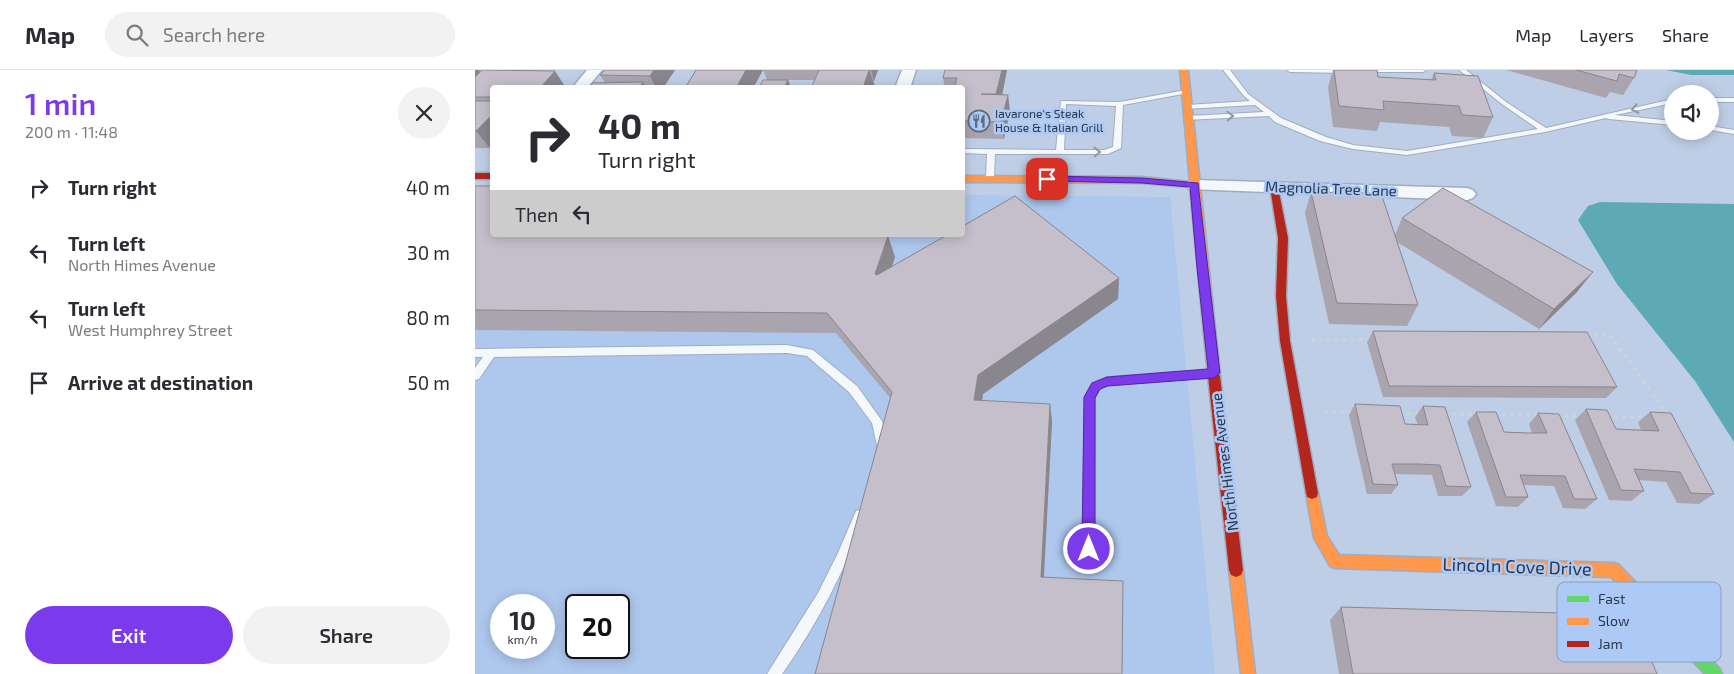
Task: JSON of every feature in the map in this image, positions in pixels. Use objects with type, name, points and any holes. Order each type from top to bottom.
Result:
[{"type":"street","points":[[582,85],[595,70]]},
{"type":"street","points":[[903,85],[909,70]]},
{"type":"street","name":"North Himes Avenue","points":[[1183,70],[1202,268],[1248,674]]},
{"type":"street","points":[[475,176],[490,176]]},
{"type":"street","points":[[965,179],[1142,180],[1195,185]]},
{"type":"street","name":"Magnolia Tree Lane","points":[[1195,185],[1467,194]]},
{"type":"street","points":[[1274,187],[1283,238],[1281,296],[1285,341],[1296,411]]},
{"type":"street","name":"Lincoln Cove Drive","points":[[1296,411],[1321,538],[1335,562],[1614,570],[1626,582]]},
{"type":"street","name":"Lincoln Cove Drive","points":[[1703,662],[1715,674]]},
{"type":"lane","points":[[1226,70],[1247,95],[1278,120],[1323,139],[1353,147],[1407,153],[1545,130],[1664,103]]},
{"type":"lane","points":[[1290,70],[1423,70]]},
{"type":"lane","points":[[1462,70],[1504,103],[1545,130]]},
{"type":"lane","points":[[1060,152],[1063,102],[1120,104],[1186,92]]},
{"type":"lane","points":[[1719,100],[1734,100]]},
{"type":"lane","points":[[1188,112],[1257,103]]},
{"type":"lane","points":[[965,152],[1105,152],[1117,148],[1120,104]]},
{"type":"lane","points":[[1188,112],[1271,114]]},
{"type":"lane","points":[[1598,117],[1664,122]]},
{"type":"lane","points":[[1719,130],[1734,132]]},
{"type":"lane","points":[[990,178],[991,152]]},
{"type":"lane","points":[[475,353],[787,349],[810,353],[853,389],[877,421],[883,442],[881,457]]},
{"type":"lane","points":[[475,376],[491,353]]},
{"type":"lane","points":[[1089,549],[1089,397],[1096,386],[1107,381],[1214,373]]},
{"type":"lane","points":[[774,674],[819,603],[850,541],[863,507]]},
{"type":"path","points":[[1581,335],[1610,335],[1670,417],[1660,417]]},
{"type":"path","points":[[1329,340],[1378,339]]},
{"type":"path","points":[[1296,411],[1359,413]]},
{"type":"path","points":[[1397,413],[1427,414]]},
{"type":"path","points":[[1436,414],[1543,415]]},
{"type":"path","points":[[1553,416],[1592,416]]},
{"type":"path","points":[[1602,416],[1650,417]]},
{"type":"shaded area","points":[[1666,70],[1734,70],[1734,75],[1691,75]]},
{"type":"shaded area","points":[[475,189],[490,227],[490,237],[965,237],[965,195],[1170,197],[1215,674],[475,674]]},
{"type":"shaded area","points":[[1600,202],[1734,204],[1734,442],[1695,381],[1617,284],[1578,220],[1588,206]]},
{"type":"building","points":[[482,70],[555,71],[543,85],[490,85],[490,97],[475,97],[475,77]]},
{"type":"building","points":[[605,70],[654,70],[650,76],[600,75]]},
{"type":"building","points":[[696,70],[746,70],[738,85],[687,85]]},
{"type":"building","points":[[819,70],[869,70],[864,85],[812,85]]},
{"type":"building","points":[[945,70],[1002,70],[996,94],[981,94],[1008,95],[1001,122],[965,121],[965,85],[955,85],[957,78],[943,78]]},
{"type":"building","points":[[1334,70],[1377,70],[1378,77],[1436,80],[1434,73],[1478,76],[1493,117],[1462,115],[1459,106],[1383,101],[1384,110],[1339,106]]},
{"type":"building","points":[[1576,70],[1637,70],[1634,78],[1619,74],[1617,81]]},
{"type":"building","points":[[763,80],[788,80],[786,85],[760,85]]},
{"type":"building","points":[[643,82],[641,85],[590,85],[592,83]]},
{"type":"building","points":[[475,101],[490,101],[490,117],[475,131]]},
{"type":"building","points":[[475,186],[490,186],[490,237],[888,237],[875,274],[877,275],[944,237],[965,237],[965,225],[1015,196],[1119,278],[978,375],[974,400],[1050,404],[1041,577],[1123,581],[1122,674],[815,674],[892,392],[827,313],[475,310]]},
{"type":"building","points":[[1443,188],[1593,272],[1554,309],[1402,218]]},
{"type":"building","points":[[1311,192],[1381,193],[1418,305],[1337,303]]},
{"type":"building","points":[[1373,331],[1587,332],[1617,387],[1389,386]]},
{"type":"building","points":[[1355,404],[1400,406],[1405,424],[1428,425],[1423,406],[1445,407],[1471,487],[1446,486],[1440,465],[1418,464],[1392,464],[1398,485],[1373,484]]},
{"type":"building","points":[[1586,409],[1607,410],[1616,429],[1659,431],[1650,412],[1671,413],[1714,494],[1691,493],[1680,472],[1634,469],[1644,491],[1621,490]]},
{"type":"building","points":[[1476,412],[1496,412],[1504,432],[1525,433],[1547,433],[1538,413],[1559,414],[1597,499],[1574,499],[1565,476],[1520,475],[1528,497],[1506,497]]},
{"type":"building","points":[[1341,607],[1557,613],[1557,662],[1652,662],[1657,674],[1353,674]]},
{"type":"traffic: fast","points":[[1703,662],[1715,674]]},
{"type":"traffic: slow","points":[[1184,70],[1214,376]]},
{"type":"traffic: slow","points":[[965,179],[1142,180],[1195,185]]},
{"type":"traffic: slow","points":[[1312,493],[1321,538],[1335,561],[1614,570],[1625,582]]},
{"type":"traffic: slow","points":[[1236,570],[1248,674]]},
{"type":"traffic: jam","points":[[475,176],[490,176]]},
{"type":"traffic: jam","points":[[1274,187],[1283,238],[1281,296],[1285,341],[1312,493]]},
{"type":"traffic: jam","points":[[1214,376],[1236,570]]},
{"type":"place","name":"Iavarone's Steak House & Italian Grill","points":[[979,121]]},
{"type":"route","points":[[1047,179],[1142,180],[1195,185],[1214,373],[1107,381],[1096,386],[1089,397],[1089,549]]}]
